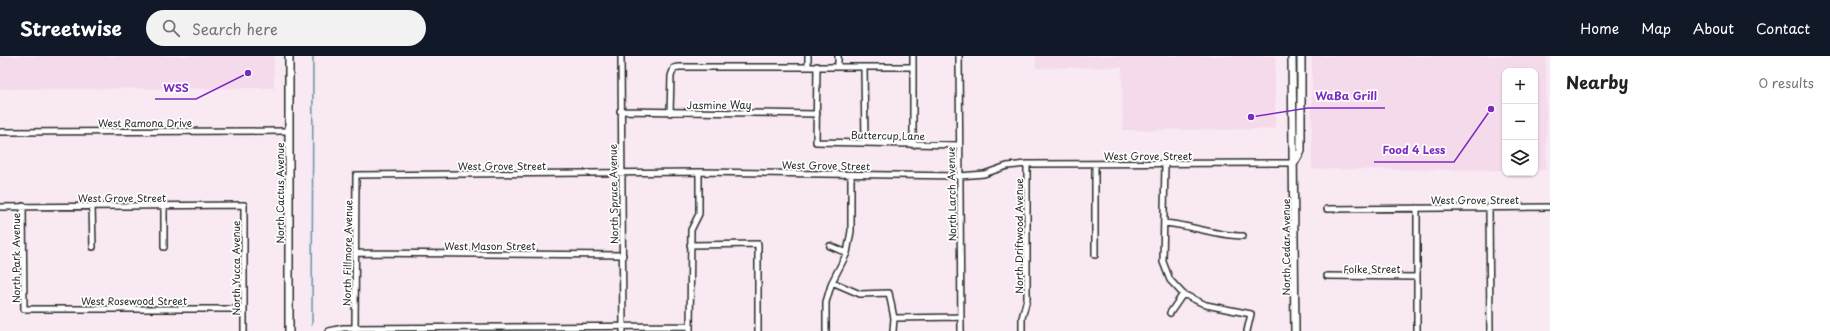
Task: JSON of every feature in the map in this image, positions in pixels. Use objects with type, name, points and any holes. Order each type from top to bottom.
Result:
[{"type":"main road","name":"North Cactus Avenue","points":[[289,331],[290,56]]},
{"type":"main road","name":"North Cedar Avenue","points":[[1292,56],[1296,331]]},
{"type":"main road","name":"North Cedar Avenue","points":[[1294,163],[1301,151],[1301,56]]},
{"type":"main road","points":[[1292,100],[1297,102],[1297,126],[1301,133]]},
{"type":"street","name":"North Spruce Avenue","points":[[621,56],[620,111],[623,329]]},
{"type":"street","points":[[808,56],[808,66]]},
{"type":"street","points":[[838,56],[838,66]]},
{"type":"street","points":[[913,56],[913,145]]},
{"type":"street","name":"North Larch Avenue","points":[[959,56],[960,331]]},
{"type":"street","points":[[670,113],[671,76],[674,68],[808,66],[912,67]]},
{"type":"street","points":[[817,66],[817,114]]},
{"type":"street","points":[[864,66],[865,143]]},
{"type":"street","name":"Jasmine Way","points":[[620,111],[670,113],[817,114]]},
{"type":"street","name":"Buttercup Lane","points":[[817,114],[816,142],[959,145]]},
{"type":"street","name":"West Ramona Drive","points":[[0,132],[289,131]]},
{"type":"street","name":"West Grove Street","points":[[356,175],[699,172],[960,176],[984,174],[1007,166],[1027,164],[1294,163]]},
{"type":"street","name":"North Driftwood Avenue","points":[[1022,331],[1022,318],[1027,299],[1027,164]]},
{"type":"street","points":[[1095,164],[1095,255]]},
{"type":"street","points":[[1165,164],[1163,262],[1170,280],[1183,294],[1206,305],[1251,314],[1248,331]]},
{"type":"street","points":[[329,331],[343,328],[690,329],[690,245],[691,230],[699,214],[699,172]]},
{"type":"street","points":[[826,331],[826,302],[832,282],[847,253],[851,231],[851,174]]},
{"type":"street","name":"North Fillmore Avenue","points":[[355,329],[356,175]]},
{"type":"street","name":"West Grove Street","points":[[0,206],[244,205]]},
{"type":"street","name":"North Yucca Avenue","points":[[244,205],[244,331]]},
{"type":"street","name":"North Park Avenue","points":[[23,206],[24,309]]},
{"type":"street","points":[[92,206],[93,247]]},
{"type":"street","points":[[164,206],[164,247]]},
{"type":"street","name":"West Grove Street","points":[[1327,209],[1550,207]]},
{"type":"street","points":[[1417,208],[1417,331]]},
{"type":"street","points":[[1489,208],[1490,331]]},
{"type":"street","points":[[1164,223],[1182,224],[1229,236],[1243,236]]},
{"type":"street","points":[[690,245],[758,244],[758,331]]},
{"type":"street","points":[[830,246],[847,253]]},
{"type":"street","name":"West Mason Street","points":[[356,253],[623,255]]},
{"type":"street","name":"Folke Street","points":[[1327,276],[1417,277]]},
{"type":"street","points":[[832,282],[860,294],[889,293],[894,318],[894,331]]},
{"type":"street","points":[[1170,313],[1183,294]]},
{"type":"street","name":"West Rosewood Street","points":[[24,309],[244,309]]},
{"type":"street","points":[[894,318],[960,317]]},
{"type":"shaded area","points":[[0,56],[274,56],[274,88],[0,89]]},
{"type":"shaded area","points":[[1036,56],[1275,56],[1275,129],[1123,130],[1122,67],[1036,68]]},
{"type":"shaded area","points":[[1312,56],[1546,56],[1546,170],[1538,170],[1538,68],[1502,68],[1502,170],[1312,169]]},
{"type":"waterway","points":[[312,325],[313,56]]},
{"type":"place","name":"WSS","points":[[248,73]]},
{"type":"place","name":"Food 4 Less","points":[[1491,109]]},
{"type":"place","name":"WaBa Grill","points":[[1251,117]]}]
